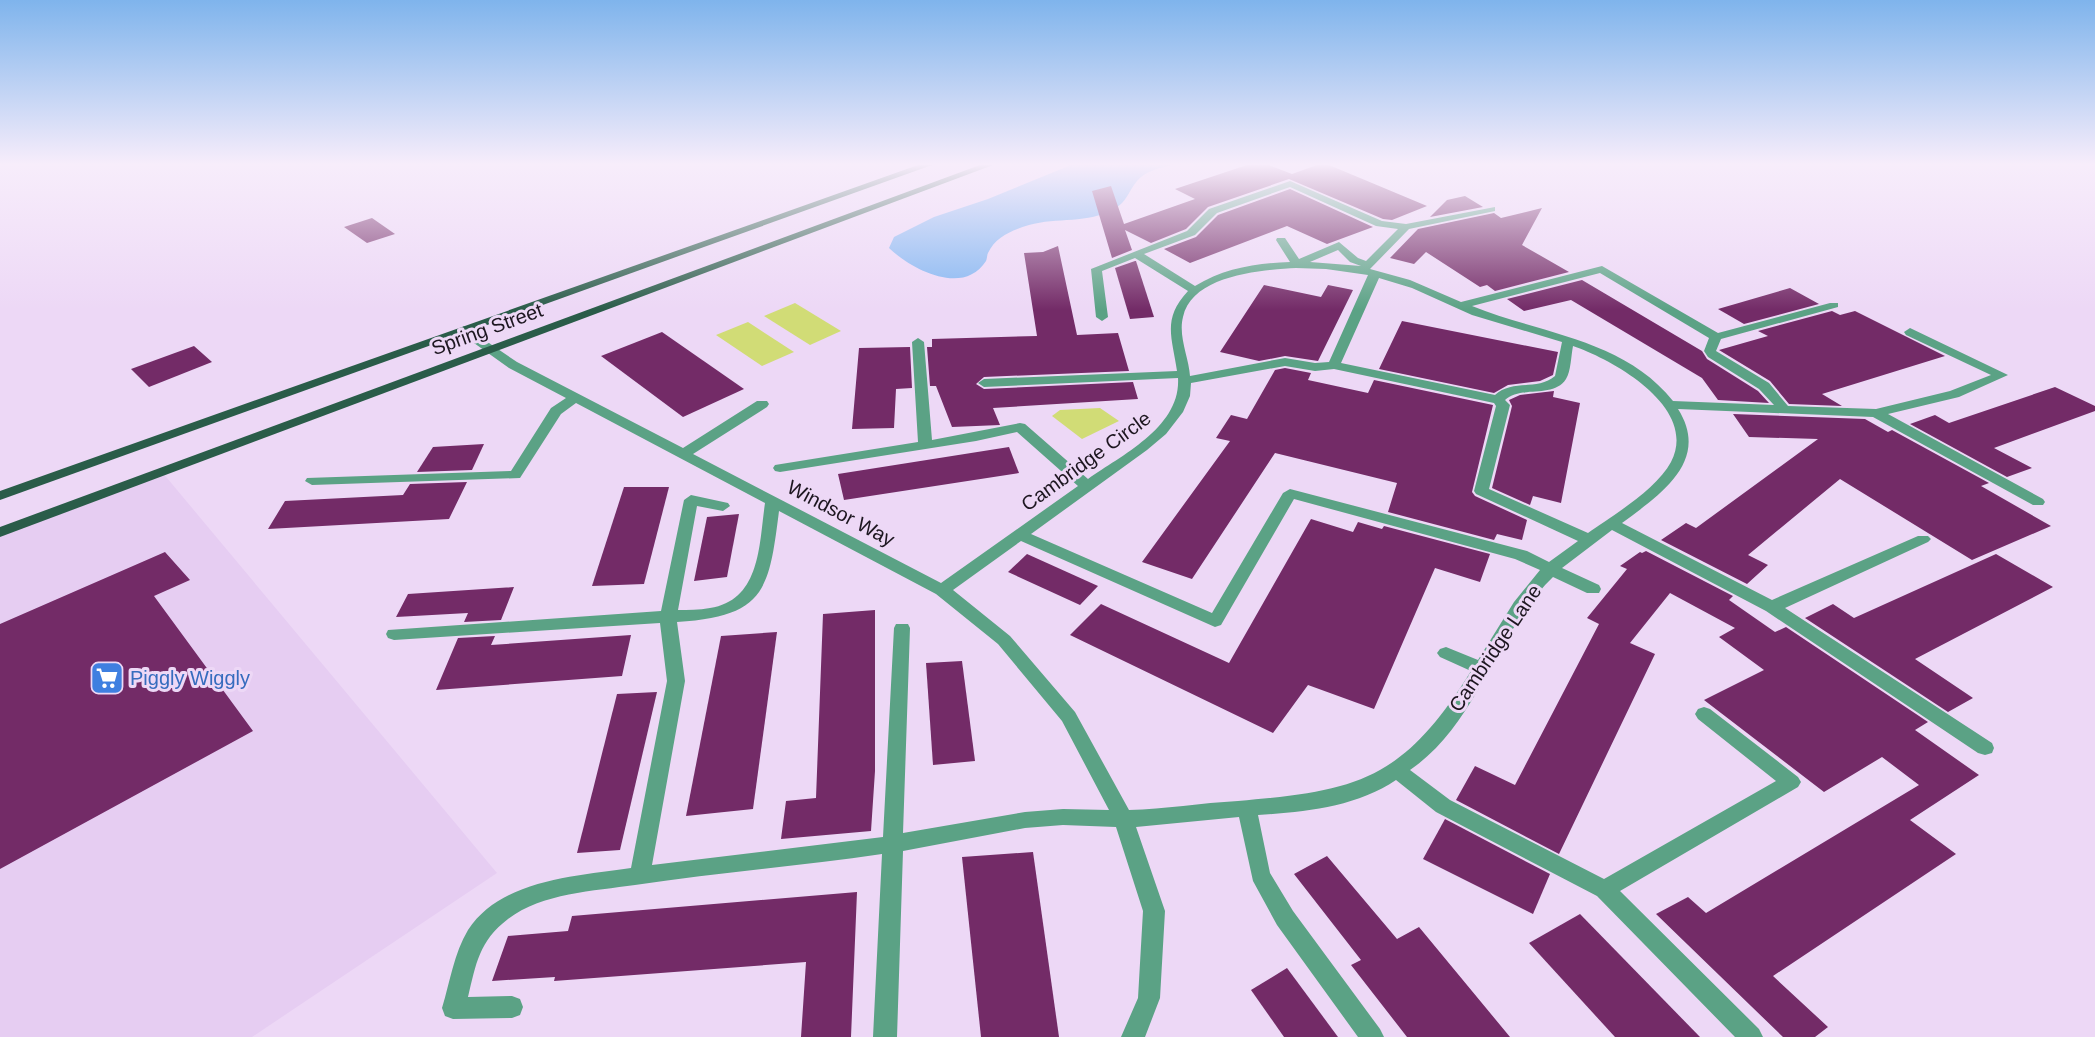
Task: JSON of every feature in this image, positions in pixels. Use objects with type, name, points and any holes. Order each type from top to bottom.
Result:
[{"type":"main road","name":"Spring Street","points":[[0,496],[791,213]]},
{"type":"main road","name":"Spring Street","points":[[0,532],[857,213]]},
{"type":"street","points":[[1102,317],[1095,269],[1191,233],[1211,213]]},
{"type":"street","points":[[1356,213],[1380,224],[1406,226],[1469,213]]},
{"type":"street","points":[[1334,365],[1369,270],[1406,226]]},
{"type":"street","points":[[1281,240],[1297,264]]},
{"type":"street","points":[[1297,264],[1339,245],[1354,260],[1369,270]]},
{"type":"street","points":[[1136,254],[1194,290],[1230,274],[1272,265],[1314,264],[1369,270]]},
{"type":"street","points":[[1459,306],[1602,269],[1716,337],[1834,305]]},
{"type":"street","name":"Cambridge Lane","points":[[512,1008],[453,1008],[476,937],[509,906],[556,889],[893,844],[1046,817],[1123,819],[1328,800],[1382,779],[1427,746],[1538,582],[1563,557],[1655,490],[1677,466],[1683,447],[1680,419],[1653,386],[1617,361],[1568,341],[1506,323],[1459,306],[1410,283],[1369,270]]},
{"type":"street","name":"Cambridge Circle","points":[[942,590],[1142,447],[1168,425],[1182,401],[1185,377],[1173,323],[1185,300],[1194,290]]},
{"type":"street","name":"Windsor Way","points":[[464,330],[513,365],[578,397],[942,590],[1004,640],[1069,717],[1123,819]]},
{"type":"street","points":[[1669,405],[1876,413],[1954,394],[2002,375],[1910,332]]},
{"type":"street","points":[[1716,337],[1710,351],[1712,354],[1764,386],[1785,410]]},
{"type":"street","points":[[1498,400],[1508,391],[1550,385],[1558,381],[1561,377],[1568,341]]},
{"type":"street","points":[[918,342],[925,445]]},
{"type":"street","points":[[984,383],[1185,377],[1285,362],[1315,367],[1334,365],[1498,400],[1503,405],[1481,491],[1587,539]]},
{"type":"street","points":[[312,481],[515,475],[556,411],[578,397]]},
{"type":"street","points":[[683,454],[762,404]]},
{"type":"street","points":[[1876,413],[2038,502]]},
{"type":"street","points":[[780,468],[1020,427],[1087,486]]},
{"type":"street","points":[[1018,534],[1215,621],[1290,494],[1521,555],[1593,589]]},
{"type":"street","points":[[640,876],[676,681],[668,617],[691,500],[723,506]]},
{"type":"street","points":[[394,633],[668,617],[709,614],[727,609],[748,597],[758,584],[773,501]]},
{"type":"street","points":[[1610,523],[1772,607],[1985,748]]},
{"type":"street","points":[[1772,607],[1923,539]]},
{"type":"street","points":[[885,1037],[902,628]]},
{"type":"street","points":[[1446,653],[1481,668]]},
{"type":"street","points":[[1604,889],[1791,782],[1704,714]]},
{"type":"street","points":[[1396,769],[1443,806],[1604,889],[1751,1037]]},
{"type":"street","points":[[1247,808],[1260,875],[1285,918],[1372,1037]]},
{"type":"street","points":[[1123,819],[1154,910],[1149,998],[1133,1037]]},
{"type":"shaded area","points":[[162,472],[497,873],[252,1037],[0,1037],[0,532]]},
{"type":"green space","points":[[795,303],[841,331],[810,345],[764,316]]},
{"type":"green space","points":[[748,322],[794,352],[762,366],[716,335]]},
{"type":"green space","points":[[1100,408],[1119,421],[1082,439],[1052,416],[1060,410]]},
{"type":"water","points":[[945,213],[1105,213],[1083,219],[1040,223],[1006,234],[991,247],[986,261],[976,272],[964,277],[951,278],[923,271],[889,248],[894,237]]},
{"type":"building","points":[[1099,213],[1120,213],[1124,224],[1154,213],[1202,213],[1186,229],[1151,243],[1125,230],[1132,250],[1112,258]]},
{"type":"building","points":[[1343,213],[1373,227],[1327,244],[1287,226],[1190,263],[1164,249],[1196,237],[1218,215]]},
{"type":"building","points":[[1370,213],[1409,213],[1392,220]]},
{"type":"building","points":[[1434,213],[1449,213],[1430,217]]},
{"type":"building","points":[[1492,213],[1501,218],[1520,213],[1539,213],[1522,245],[1569,272],[1495,291],[1487,285],[1480,287],[1426,252],[1414,264],[1390,258],[1418,229]]},
{"type":"building","points":[[372,218],[395,234],[367,243],[344,227]]},
{"type":"building","points":[[1058,246],[1077,335],[1118,333],[1129,371],[984,377],[976,384],[984,389],[1133,382],[1138,399],[993,408],[1000,425],[952,427],[936,386],[930,386],[927,347],[932,347],[932,339],[1037,336],[1024,253],[1043,252]]},
{"type":"building","points":[[1136,261],[1154,317],[1130,319],[1115,268]]},
{"type":"building","points":[[1582,280],[1702,351],[1707,359],[1758,391],[1769,403],[1718,400],[1702,378],[1571,300],[1524,311],[1507,299]]},
{"type":"building","points":[[1264,285],[1321,297],[1328,285],[1353,290],[1318,361],[1285,356],[1259,361],[1220,352]]},
{"type":"building","points":[[1790,288],[1819,304],[1744,324],[1718,309]]},
{"type":"building","points":[[1832,311],[1840,315],[1855,311],[1945,356],[1822,394],[1842,406],[1789,404],[1770,381],[1719,350],[1768,336],[1758,331]]},
{"type":"building","points":[[1402,321],[1558,352],[1553,375],[1540,381],[1508,385],[1494,393],[1379,369]]},
{"type":"building","points":[[662,332],[744,389],[683,417],[601,356]]},
{"type":"building","points":[[194,346],[212,362],[149,387],[131,369]]},
{"type":"building","points":[[910,347],[912,388],[896,389],[894,428],[852,429],[859,348]]},
{"type":"building","points":[[1285,368],[1311,373],[1308,380],[1368,393],[1374,380],[1493,405],[1472,492],[1475,496],[1527,520],[1522,540],[1497,534],[1494,540],[1388,512],[1397,483],[1275,453],[1192,579],[1142,562],[1230,441],[1216,438],[1231,415],[1247,419],[1275,370]]},
{"type":"building","points":[[2055,387],[2095,406],[2095,411],[1994,448],[2032,468],[2007,477],[1910,424],[1935,415],[1949,423]]},
{"type":"building","points":[[1554,391],[1553,397],[1580,403],[1561,503],[1533,496],[1530,505],[1492,488],[1512,406],[1509,400],[1520,395]]},
{"type":"building","points":[[1733,414],[1865,419],[1888,432],[1892,430],[1989,483],[1981,486],[2051,526],[1972,560],[1840,479],[1748,555],[1768,565],[1747,584],[1661,540],[1686,523],[1696,528],[1818,439],[1749,437]]},
{"type":"building","points":[[484,444],[472,470],[417,472],[433,447]]},
{"type":"building","points":[[1009,447],[1019,473],[844,500],[838,474]]},
{"type":"building","points":[[467,482],[449,519],[268,529],[285,501],[403,495],[410,484]]},
{"type":"building","points":[[624,487],[669,487],[644,584],[592,586]]},
{"type":"building","points":[[739,514],[727,577],[694,581],[707,517]]},
{"type":"building","points":[[1311,519],[1353,532],[1358,522],[1382,529],[1384,526],[1490,554],[1480,582],[1435,568],[1374,709],[1308,685],[1273,733],[1070,635],[1101,604],[1229,663]]},
{"type":"building","points":[[1646,551],[1733,596],[1729,600],[1775,632],[1786,627],[1928,722],[1915,730],[1979,775],[1910,820],[1956,854],[1773,976],[1828,1027],[1815,1037],[1783,1037],[1656,914],[1688,897],[1706,913],[1919,785],[1882,757],[1824,792],[1704,700],[1764,670],[1719,637],[1735,628],[1670,593],[1630,643],[1655,654],[1559,854],[1456,800],[1475,766],[1515,785],[1599,624],[1587,618],[1627,569],[1620,566],[1640,552]]},
{"type":"building","name":"Piggly Wiggly","points":[[165,552],[190,580],[154,596],[253,731],[0,869],[0,624]]},
{"type":"building","points":[[1027,554],[1098,586],[1080,605],[1008,572]]},
{"type":"building","points":[[1996,554],[2053,587],[1915,659],[1973,698],[1948,712],[1805,618],[1833,604],[1854,618]]},
{"type":"building","points":[[514,587],[501,620],[464,622],[468,613],[396,617],[408,594]]},
{"type":"building","points":[[875,610],[875,771],[871,831],[781,839],[786,801],[816,798],[823,614]]},
{"type":"building","points":[[777,632],[753,809],[686,816],[721,636]]},
{"type":"building","points":[[631,635],[622,676],[436,690],[458,638],[495,636],[491,645]]},
{"type":"building","points":[[962,661],[975,761],[933,765],[926,663]]},
{"type":"building","points":[[657,692],[620,850],[577,853],[617,694]]},
{"type":"building","points":[[1445,819],[1550,874],[1533,914],[1423,859]]},
{"type":"building","points":[[1033,852],[1059,1037],[981,1037],[962,857]]},
{"type":"building","points":[[1327,856],[1397,939],[1419,927],[1510,1037],[1407,1037],[1351,965],[1361,960],[1294,874]]},
{"type":"building","points":[[857,892],[851,1037],[801,1037],[806,962],[554,981],[555,977],[492,981],[508,936],[568,931],[572,916]]},
{"type":"building","points":[[1580,914],[1700,1037],[1615,1037],[1529,943]]},
{"type":"building","points":[[1287,968],[1338,1037],[1284,1037],[1251,990]]},
{"type":"place","name":"Piggly Wiggly","points":[[107,678]]}]
